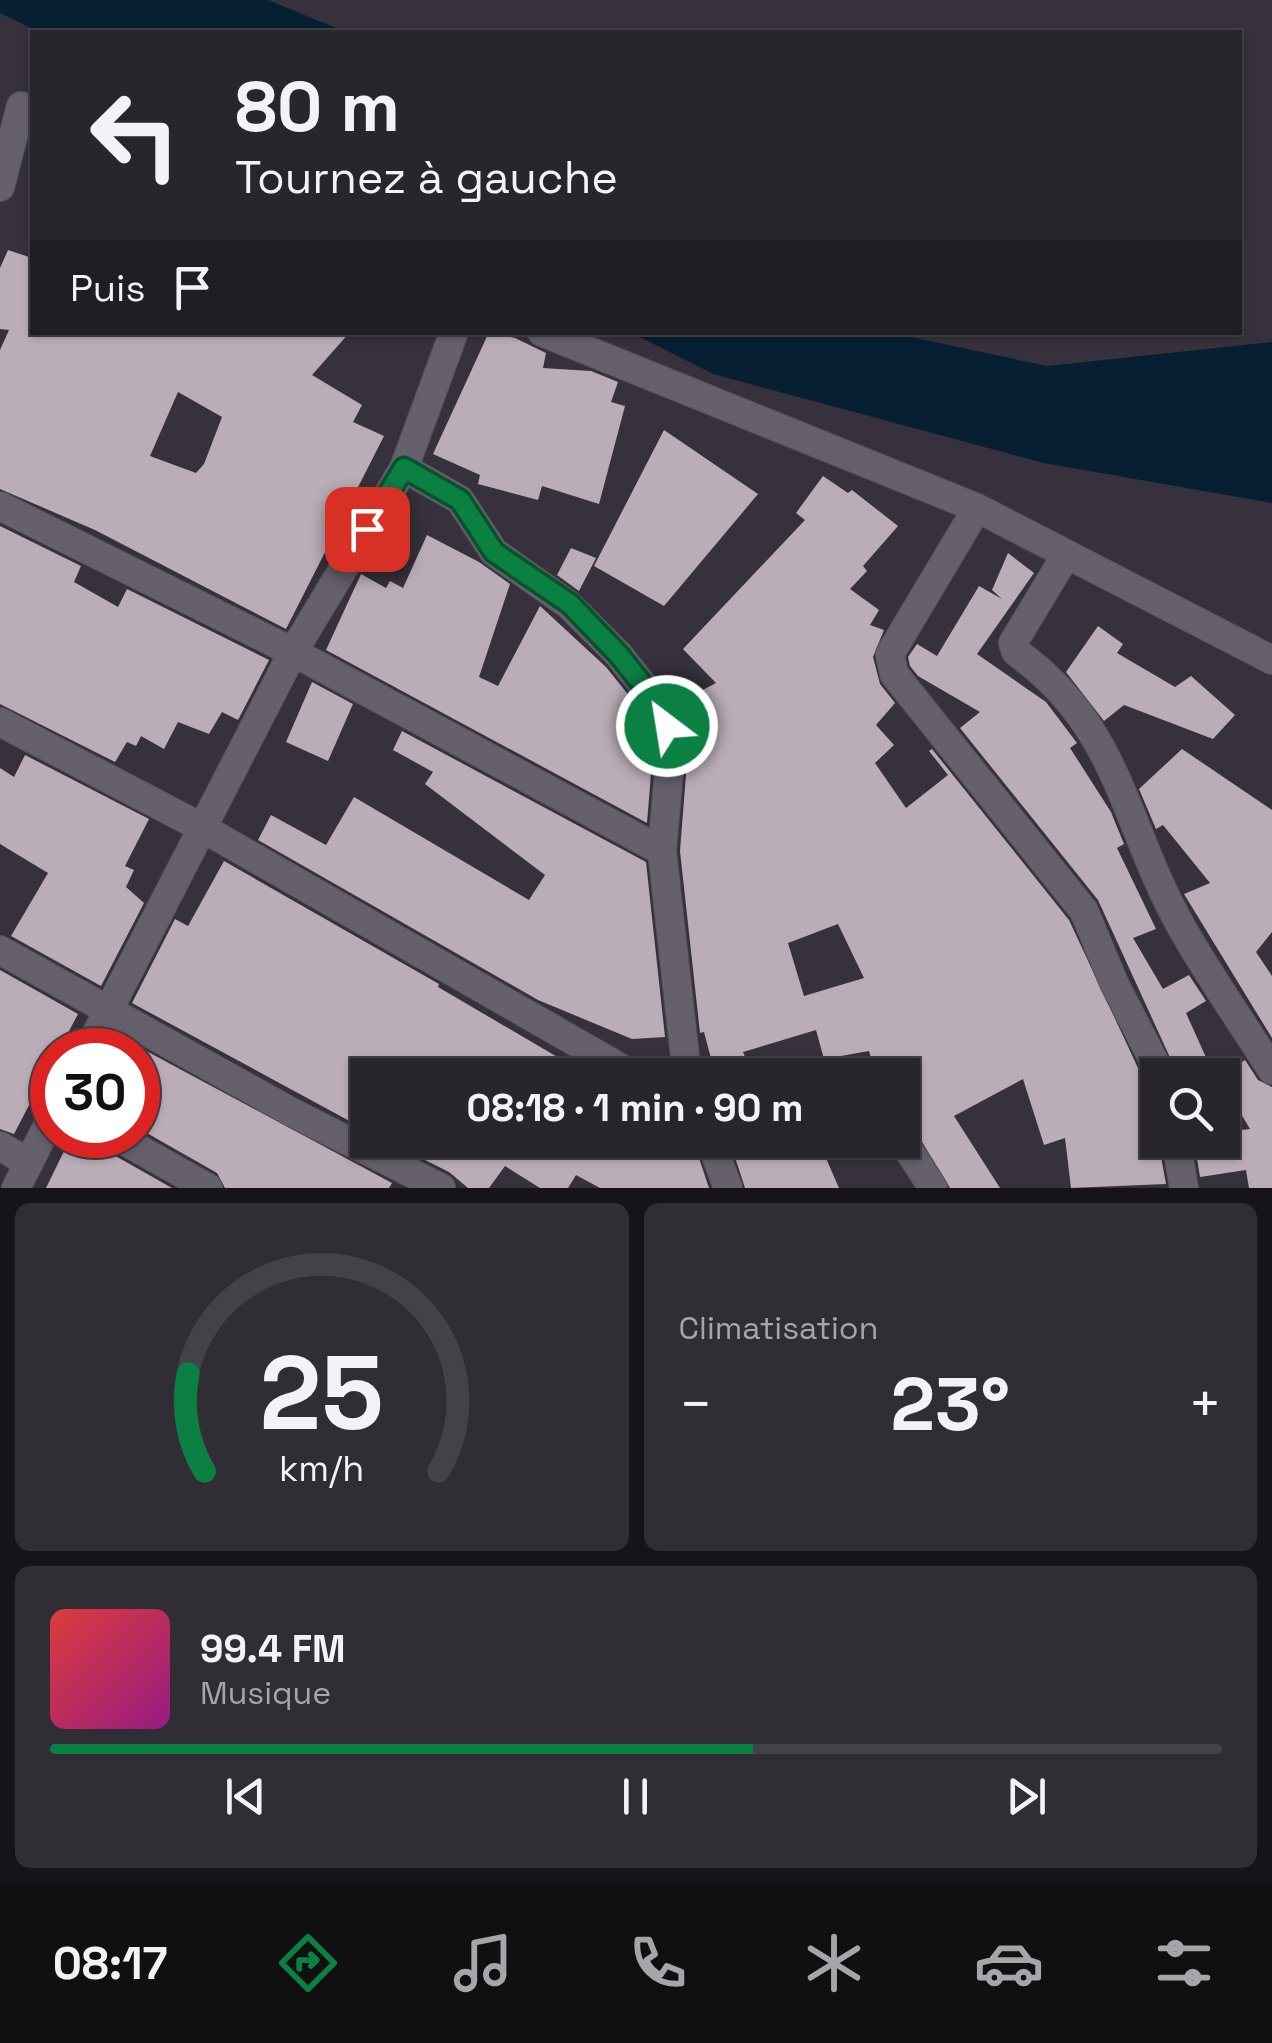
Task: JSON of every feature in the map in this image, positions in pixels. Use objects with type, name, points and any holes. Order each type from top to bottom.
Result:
[{"type":"street","points":[[0,187],[18,107]]},
{"type":"street","points":[[100,1028],[199,826],[293,652],[404,468],[453,335]]},
{"type":"street","points":[[549,335],[977,508],[1272,660]]},
{"type":"street","points":[[404,468],[460,500],[494,552],[570,604],[654,699],[667,726],[671,748],[662,850],[685,1058]]},
{"type":"street","points":[[0,506],[293,652],[662,850]]},
{"type":"street","points":[[977,508],[890,654],[890,665],[1084,911],[1114,983],[1152,1058]]},
{"type":"street","points":[[1066,555],[1012,643],[1016,652],[1063,690],[1092,727],[1181,926],[1272,1070]]},
{"type":"street","points":[[0,722],[199,826],[603,1058]]},
{"type":"street","points":[[0,950],[295,1114],[442,1188]]},
{"type":"street","points":[[0,1146],[22,1176]]},
{"type":"street","points":[[155,1158],[208,1188]]},
{"type":"street","points":[[717,1158],[728,1188]]},
{"type":"street","points":[[913,1158],[932,1188]]},
{"type":"street","points":[[1179,1158],[1184,1188]]},
{"type":"water","points":[[0,0],[268,0],[341,30],[35,30],[0,13]]},
{"type":"water","points":[[636,335],[901,335],[1047,366],[1272,342],[1272,503],[1044,463],[713,374]]},
{"type":"building","points":[[8,250],[30,257],[30,335],[347,335],[312,375],[362,405],[353,422],[384,436],[286,629],[95,530],[0,489],[0,350],[9,330],[0,329],[0,268]],"holes":[[[178,392],[222,417],[204,464],[196,473],[150,456]]]},
{"type":"building","points":[[488,335],[515,338],[546,353],[543,368],[591,371],[618,382],[611,402],[625,406],[599,504],[542,486],[538,500],[478,484],[480,475],[433,454]]},
{"type":"building","points":[[664,430],[758,494],[664,606],[594,566]]},
{"type":"building","points":[[823,476],[848,493],[852,490],[898,526],[863,566],[867,571],[850,589],[879,610],[870,625],[884,630],[873,657],[880,684],[895,703],[876,725],[894,745],[875,763],[906,808],[948,775],[929,751],[932,749],[1069,920],[1140,1072],[1140,1158],[1161,1158],[1166,1184],[1071,1188],[1065,1138],[1044,1145],[1023,1079],[954,1116],[1000,1188],[950,1188],[920,1139],[920,1058],[871,1058],[869,1051],[824,1058],[816,1030],[743,1052],[746,1058],[711,1058],[704,1032],[700,1033],[680,851],[688,749],[676,704],[716,683],[683,649],[805,520],[796,513]],"holes":[[[838,924],[864,978],[804,996],[788,943]]]},
{"type":"building","points":[[0,526],[81,566],[74,582],[118,607],[127,589],[269,660],[238,720],[222,712],[209,734],[178,722],[164,749],[141,736],[136,746],[127,742],[115,762],[0,704]]},
{"type":"building","points":[[427,535],[479,562],[510,584],[479,677],[498,686],[540,606],[606,667],[639,708],[653,749],[647,823],[326,650],[361,574],[386,588],[390,581],[403,588]]},
{"type":"building","points":[[571,548],[596,558],[579,591],[557,575]]},
{"type":"building","points":[[1008,553],[1034,573],[977,654],[1046,702],[1077,743],[1070,748],[1111,812],[1124,844],[1117,848],[1156,929],[1133,938],[1163,989],[1189,975],[1206,1001],[1186,1013],[1206,1058],[1170,1058],[1098,900],[960,728],[980,712],[918,676],[910,666],[908,657],[917,644],[937,656],[979,586],[1002,599],[992,590]]},
{"type":"building","points":[[1098,626],[1123,644],[1117,653],[1175,687],[1191,676],[1235,715],[1213,739],[1124,705],[1104,721],[1066,672]]},
{"type":"building","points":[[312,682],[353,704],[328,761],[286,742]]},
{"type":"building","points":[[402,731],[646,862],[665,1037],[632,1039],[538,1000],[258,840],[271,815],[326,845],[354,797],[529,900],[545,875],[425,784],[433,772],[393,750]]},
{"type":"building","points":[[1182,749],[1272,810],[1272,932],[1256,952],[1272,976],[1272,1038],[1184,894],[1210,883],[1163,825],[1156,829],[1139,789]]},
{"type":"building","points":[[25,755],[149,819],[125,866],[134,870],[126,887],[144,903],[101,986],[11,936],[48,873],[0,844],[0,768],[14,777]]},
{"type":"building","points":[[224,861],[559,1058],[350,1058],[350,1121],[132,1003],[175,919],[188,926]]},
{"type":"building","points":[[0,970],[78,1014],[71,1028],[30,1028],[30,1103],[14,1134],[0,1129]]},
{"type":"building","points":[[160,1058],[392,1183],[389,1188],[225,1188],[217,1173],[160,1141]]},
{"type":"building","points":[[1245,1060],[1258,1080],[1272,1087],[1272,1188],[1249,1188],[1246,1170],[1200,1177],[1197,1158],[1240,1158],[1240,1130],[1250,1129],[1240,1112],[1240,1063]]},
{"type":"building","points":[[61,1158],[119,1158],[172,1188],[46,1188]]},
{"type":"building","points":[[421,1158],[699,1158],[709,1188],[600,1188],[576,1175],[568,1188],[540,1188],[505,1166],[489,1188],[468,1188],[449,1172]]},
{"type":"building","points":[[735,1158],[826,1158],[839,1188],[745,1188]]},
{"type":"route","points":[[367,529],[404,468],[460,500],[476,530],[494,552],[570,604],[619,655],[654,699],[667,726]]}]
